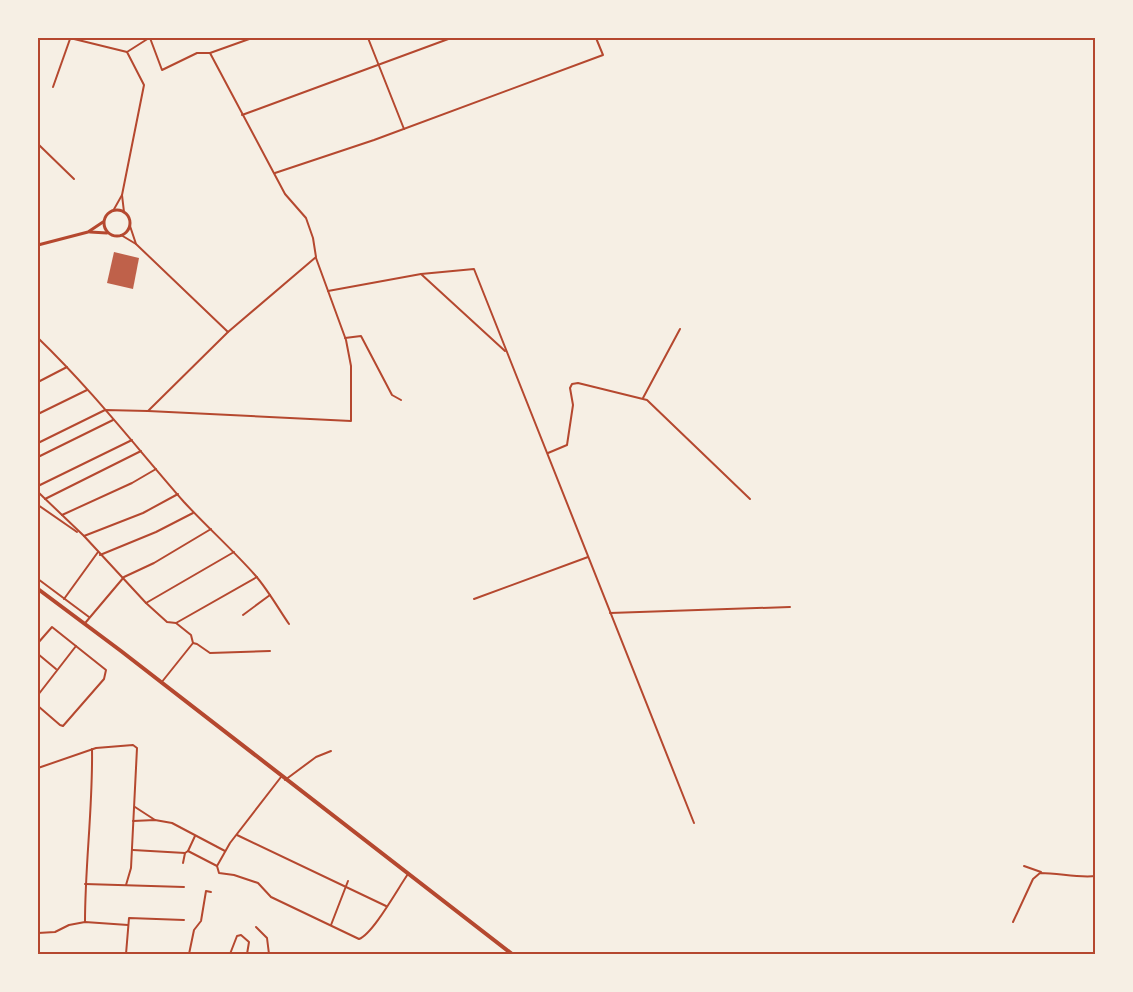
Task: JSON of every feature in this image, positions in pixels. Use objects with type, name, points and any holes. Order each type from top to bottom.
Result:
[{"type":"main road","points":[[38,589],[512,954]]},
{"type":"street","points":[[53,87],[70,38],[127,52],[149,38],[162,70],[197,53],[210,53],[252,38]]},
{"type":"street","points":[[368,38],[404,129]]},
{"type":"street","points":[[242,115],[451,38]]},
{"type":"street","points":[[275,173],[404,129],[603,55],[596,38]]},
{"type":"street","points":[[127,52],[144,85],[122,195],[124,212],[128,217],[136,244]]},
{"type":"street","points":[[38,443],[105,410],[351,422],[351,366],[345,338],[316,257],[313,238],[306,218],[285,194],[210,53]]},
{"type":"street","points":[[38,144],[74,179]]},
{"type":"street","points":[[38,245],[88,232],[104,222],[122,195]]},
{"type":"street","points":[[113,211],[124,212]]},
{"type":"street","points":[[104,222],[108,233]]},
{"type":"street","points":[[121,236],[130,226]]},
{"type":"street","points":[[88,232],[121,236],[136,244],[228,332]]},
{"type":"street","points":[[148,411],[228,332],[316,257]]},
{"type":"street","points":[[328,291],[421,274],[474,269],[694,823]]},
{"type":"street","points":[[421,274],[507,352]]},
{"type":"street","points":[[642,399],[680,329]]},
{"type":"street","points":[[345,338],[361,336],[392,395],[401,400]]},
{"type":"street","points":[[38,338],[133,440],[193,512],[257,577],[289,624]]},
{"type":"street","points":[[38,345],[43,342]]},
{"type":"street","points":[[38,382],[67,367]]},
{"type":"street","points":[[547,453],[567,445],[573,405],[570,388],[572,384],[578,383],[647,400],[750,499]]},
{"type":"street","points":[[38,414],[87,390]]},
{"type":"street","points":[[38,457],[114,420]]},
{"type":"street","points":[[38,486],[133,440]]},
{"type":"street","points":[[45,499],[141,451]]},
{"type":"street","points":[[62,515],[132,483],[156,469]]},
{"type":"street","points":[[38,492],[124,577],[146,603],[167,622],[176,623],[191,635],[193,643]]},
{"type":"street","points":[[84,536],[143,513],[178,494]]},
{"type":"street","points":[[38,505],[84,536]]},
{"type":"street","points":[[64,599],[99,554],[156,532],[193,512]]},
{"type":"street","points":[[84,625],[124,577],[154,563],[212,529]]},
{"type":"street","points":[[146,603],[234,552]]},
{"type":"street","points":[[474,599],[588,556]]},
{"type":"street","points":[[176,623],[257,577]]},
{"type":"street","points":[[38,579],[89,617]]},
{"type":"street","points":[[243,615],[270,596]]},
{"type":"street","points":[[610,613],[790,607]]},
{"type":"street","points":[[38,643],[52,627],[106,670],[104,679],[63,726],[38,706]]},
{"type":"street","points":[[193,643],[210,653],[270,651]]},
{"type":"street","points":[[161,682],[193,643]]},
{"type":"street","points":[[38,695],[76,646]]},
{"type":"street","points":[[38,654],[57,669]]},
{"type":"street","points":[[38,768],[92,749],[133,745],[137,748],[133,850],[126,885]]},
{"type":"street","points":[[85,922],[92,749]]},
{"type":"street","points":[[331,751],[316,757],[283,778],[225,851],[217,866],[219,873],[234,875],[258,884],[271,897],[355,938],[363,938],[378,921],[408,874]]},
{"type":"street","points":[[134,806],[155,820]]},
{"type":"street","points":[[133,821],[155,820],[172,823],[225,851]]},
{"type":"street","points":[[237,835],[386,906]]},
{"type":"street","points":[[183,863],[195,836]]},
{"type":"street","points":[[133,850],[186,852],[217,866]]},
{"type":"street","points":[[1024,866],[1044,873]]},
{"type":"street","points":[[1012,922],[1033,879],[1040,873],[1066,874],[1072,878],[1095,876]]},
{"type":"street","points":[[331,925],[348,881]]},
{"type":"street","points":[[85,884],[184,888]]},
{"type":"street","points":[[189,954],[194,930],[201,921],[206,891],[211,892]]},
{"type":"street","points":[[126,954],[128,925],[131,918],[184,920]]},
{"type":"street","points":[[38,933],[55,932],[69,925],[85,922],[128,925]]},
{"type":"street","points":[[256,927],[267,938],[269,954]]},
{"type":"street","points":[[230,954],[237,936],[241,935],[249,942],[247,954]]},
{"type":"building","points":[[114,252],[139,258],[133,289],[107,283]]}]
